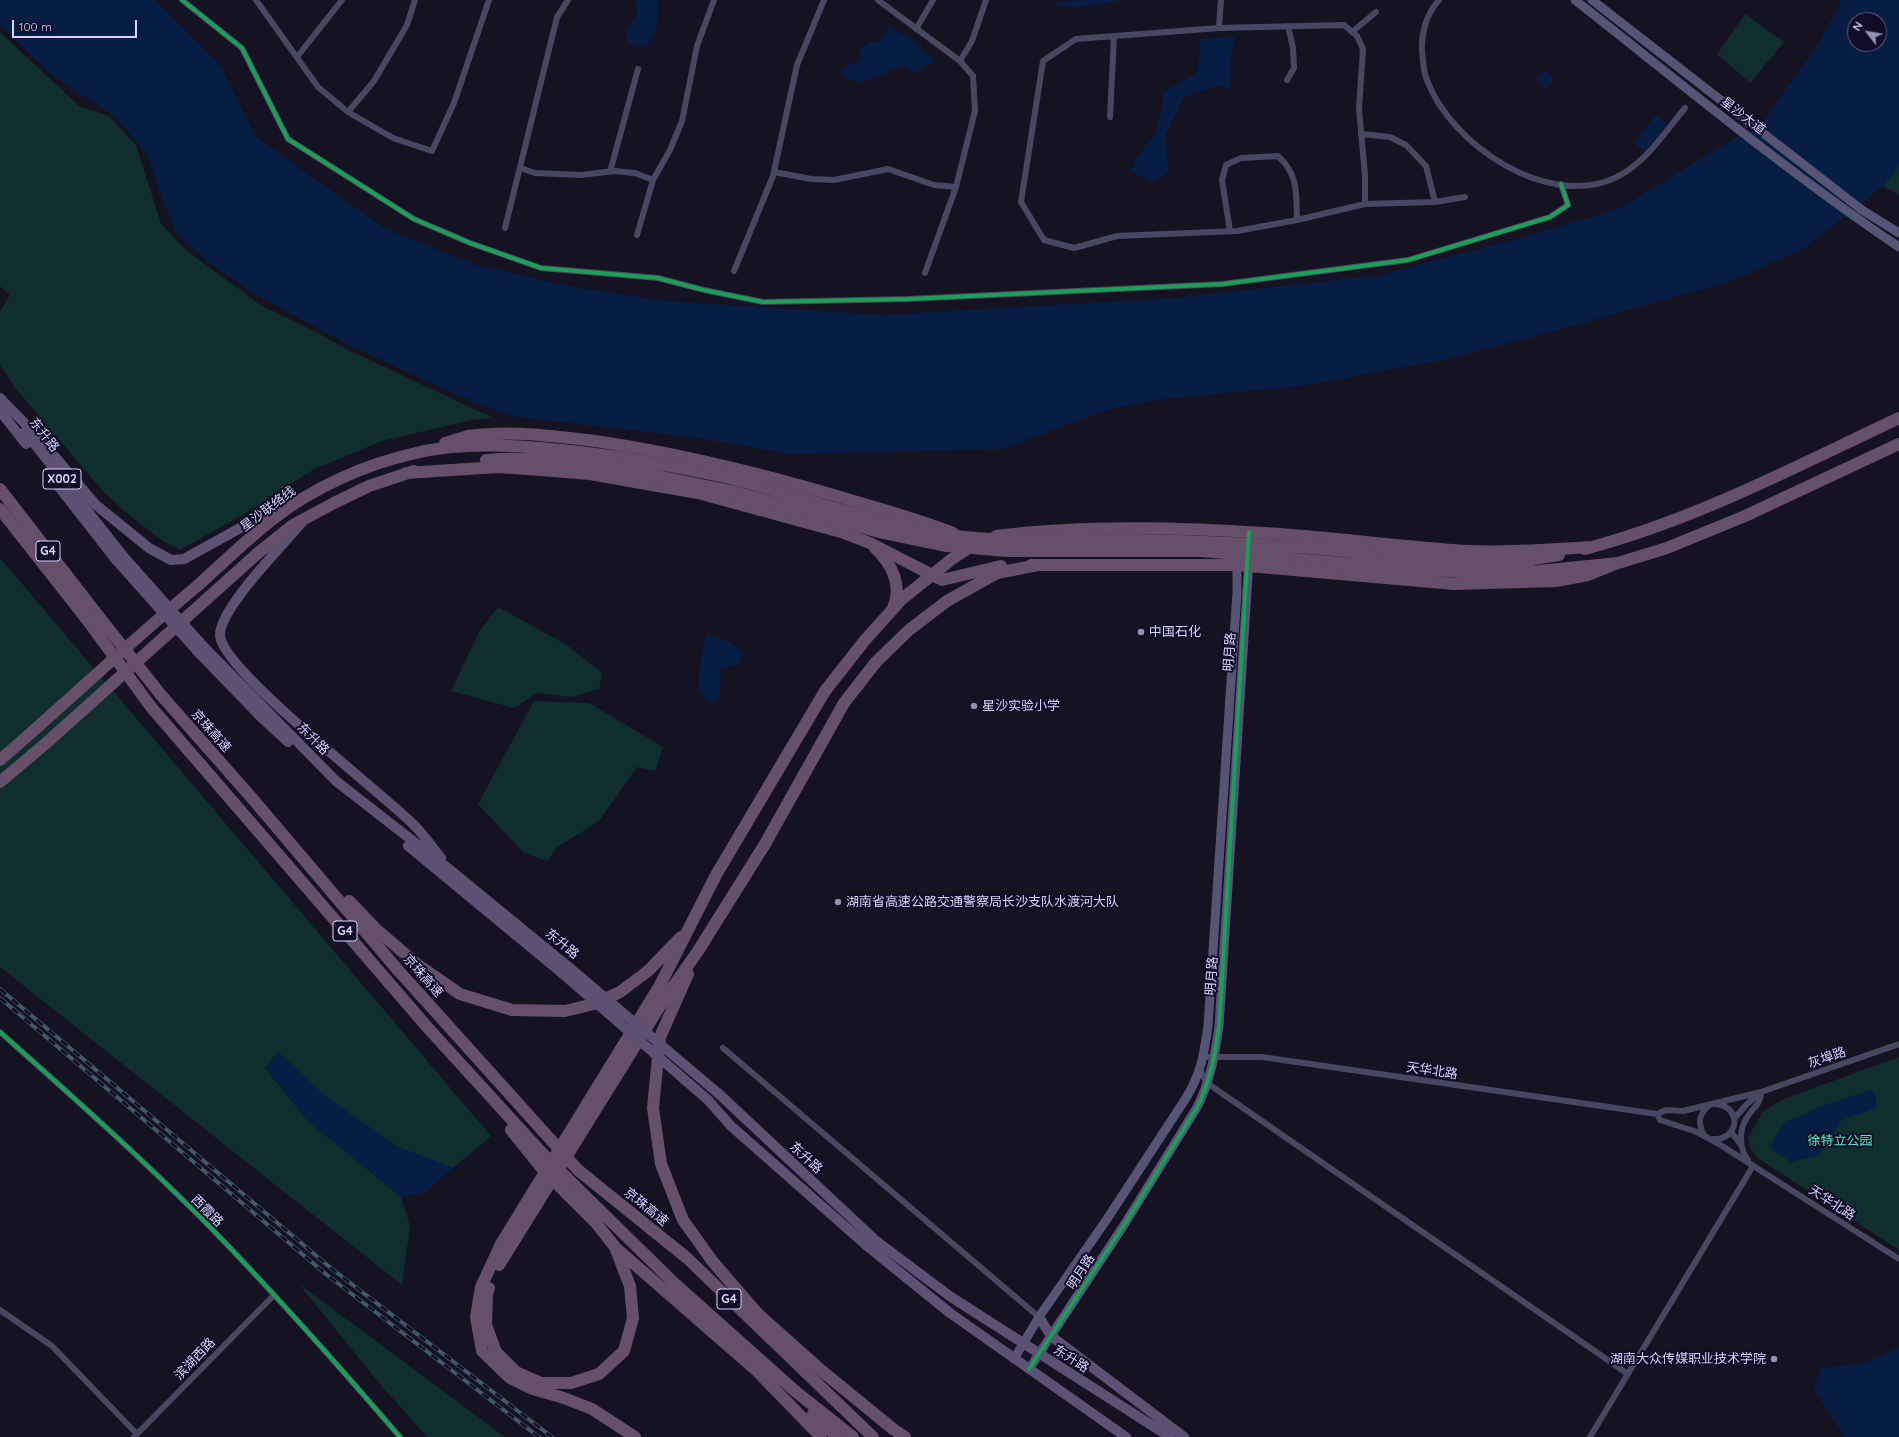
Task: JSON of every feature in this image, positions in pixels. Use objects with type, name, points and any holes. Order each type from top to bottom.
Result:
[{"type":"highway","points":[[0,782],[44,745],[258,553],[293,525],[369,486],[406,473],[440,465],[510,458],[567,462],[623,463],[879,532],[947,546],[1007,551],[1200,551],[1374,560],[1520,561],[1592,547],[1688,515],[1744,491],[1899,418]]},
{"type":"highway","points":[[416,453],[468,436],[513,434],[566,437],[652,450],[690,457],[786,481],[926,522],[976,543]]},
{"type":"highway","points":[[406,473],[498,467],[590,474],[698,493],[841,532],[870,543],[942,580],[1009,564],[1243,565],[1454,584],[1511,584],[1556,581],[1588,575],[1618,563],[1667,548],[1745,516],[1899,444]]},
{"type":"highway","name":"星沙联络线","points":[[0,760],[273,519],[301,500],[351,474],[416,453],[448,448],[512,446],[587,452],[623,463]]},
{"type":"highway","name":"京珠高速","points":[[0,489],[92,617],[151,707],[428,1028],[542,1153],[673,1282],[795,1391],[853,1437]]},
{"type":"highway","name":"京珠高速","points":[[0,509],[92,617],[252,797],[397,969],[578,1170],[687,1258],[873,1437]]},
{"type":"highway","points":[[635,1437],[592,1409],[564,1398],[533,1389],[510,1378],[482,1351],[476,1317],[481,1287],[501,1244],[659,987],[716,875],[825,691],[847,662],[902,599],[976,543],[994,536],[1022,533],[1103,528],[1244,532],[1470,551],[1592,547]]},
{"type":"highway","points":[[870,543],[883,555],[896,579],[897,600],[893,609]]},
{"type":"highway","points":[[1374,560],[1474,573],[1539,571],[1618,563]]},
{"type":"highway","points":[[614,1247],[630,1286],[633,1318],[624,1351],[599,1374],[571,1383],[541,1383],[516,1372],[496,1352],[486,1325],[487,1294],[499,1264],[663,1001],[698,951],[765,844],[844,703],[876,662],[909,630],[947,601],[997,573],[1038,565]]},
{"type":"highway","points":[[252,797],[376,929],[418,965],[460,994],[512,1010],[564,1011],[594,1004],[620,992],[648,971],[690,928]]},
{"type":"highway","points":[[698,951],[660,1037],[652,1108],[661,1164],[683,1220],[713,1262],[758,1314],[822,1371],[893,1429],[905,1437]]},
{"type":"highway","points":[[428,1028],[540,1166],[596,1223],[614,1247],[757,1371],[821,1437]]},
{"type":"highway","points":[[756,1356],[792,1396],[837,1437]]},
{"type":"highway","points":[[788,1356],[815,1372],[896,1437]]},
{"type":"main road","points":[[0,398],[39,438],[96,505],[149,548],[171,560],[184,559],[242,527],[301,500]]},
{"type":"main road","name":"东升路","points":[[0,401],[120,558]]},
{"type":"main road","name":"东升路","points":[[0,411],[120,558],[260,716],[334,785],[719,1094],[875,1240],[951,1297],[1170,1437]]},
{"type":"main road","points":[[305,519],[238,598],[222,622],[220,635],[223,646],[238,668],[323,747],[414,825],[454,873]]},
{"type":"main road","name":"东升路","points":[[201,649],[336,781],[454,873],[567,971],[708,1100],[731,1126],[866,1245],[950,1313],[1126,1437]]},
{"type":"main road","name":"东升路","points":[[1039,1317],[1050,1336],[1184,1437]]},
{"type":"street","points":[[182,0],[242,48],[288,139],[414,219],[470,243],[541,268],[658,278],[704,290],[763,302],[908,299],[1223,284],[1408,260],[1550,216],[1568,205],[1561,184]]},
{"type":"street","points":[[256,0],[318,87],[348,112],[393,138],[432,151],[454,103],[489,0]]},
{"type":"street","points":[[297,57],[342,0]]},
{"type":"street","points":[[348,112],[374,81],[407,25],[415,0]]},
{"type":"street","points":[[505,228],[557,17],[568,0]]},
{"type":"street","points":[[636,235],[652,180],[670,150],[682,121],[697,46],[714,0]]},
{"type":"street","points":[[734,271],[774,172],[797,65],[824,0]]},
{"type":"street","points":[[879,0],[960,61],[974,76],[975,111],[956,187],[925,272]]},
{"type":"street","points":[[916,29],[933,0]]},
{"type":"street","points":[[960,61],[972,41],[986,0]]},
{"type":"street","points":[[1219,28],[1221,0]]},
{"type":"street","points":[[1439,0],[1434,5],[1425,25],[1422,44],[1426,79],[1434,97],[1444,111],[1476,146],[1496,161],[1518,172],[1561,184],[1593,185],[1614,178],[1631,169],[1685,108]]},
{"type":"street","name":"星沙大道","points":[[1575,0],[1719,114],[1857,218],[1899,247]]},
{"type":"street","name":"星沙大道","points":[[1592,0],[1727,107],[1862,210],[1899,233]]},
{"type":"street","points":[[1352,32],[1376,12]]},
{"type":"street","points":[[1365,204],[1365,175],[1360,109],[1363,49],[1357,36],[1344,25],[1219,28],[1076,39],[1043,62],[1021,202],[1044,240],[1074,248],[1117,236],[1230,231],[1297,220],[1365,204],[1435,202],[1465,197]]},
{"type":"street","points":[[1287,80],[1294,68],[1293,48],[1288,26]]},
{"type":"street","points":[[1110,117],[1114,36]]},
{"type":"street","points":[[610,172],[638,69]]},
{"type":"street","points":[[1361,134],[1390,136],[1406,145],[1426,166],[1435,202]]},
{"type":"street","points":[[1230,231],[1222,180],[1226,165],[1241,158],[1278,156],[1287,164],[1295,180],[1297,220]]},
{"type":"street","points":[[520,168],[536,173],[581,175],[610,172],[635,173],[652,180]]},
{"type":"street","points":[[774,172],[811,179],[834,180],[888,169],[934,185],[956,187]]},
{"type":"street","name":"明月路","points":[[1029,1369],[1192,1116],[1203,1096],[1215,1056],[1219,1026],[1244,532]]},
{"type":"street","name":"明月路","points":[[1014,1359],[1039,1317],[1111,1212],[1193,1086],[1204,1057],[1208,1026],[1238,592],[1243,565]]},
{"type":"street","name":"西霞路","points":[[0,1032],[147,1166],[212,1229],[357,1387],[400,1437]]},
{"type":"street","name":"灰埠路","points":[[1657,1114],[1666,1110],[1683,1111],[1761,1092],[1899,1044]]},
{"type":"street","points":[[723,1048],[1039,1317]]},
{"type":"street","name":"天华北路","points":[[1204,1057],[1262,1057],[1657,1114],[1660,1120],[1680,1125],[1708,1137],[1899,1259]]},
{"type":"street","points":[[1200,1070],[1207,1083],[1628,1374]]},
{"type":"street","points":[[1734,1119],[1746,1105],[1761,1092]]},
{"type":"street","points":[[1590,1437],[1753,1166],[1744,1155],[1741,1145],[1741,1134],[1745,1120],[1761,1101],[1761,1092]]},
{"type":"street","points":[[1712,1104],[1725,1106],[1730,1109],[1734,1119],[1734,1125],[1731,1132],[1722,1138],[1708,1137],[1700,1124],[1702,1113],[1712,1104]]},
{"type":"street","points":[[1731,1132],[1741,1145]]},
{"type":"street","name":"滨湖西路","points":[[136,1435],[273,1296]]},
{"type":"street","points":[[0,1310],[52,1346],[136,1435]]},
{"type":"green space","points":[[1745,14],[1784,42],[1750,83],[1717,54]]},
{"type":"green space","points":[[0,32],[79,106],[109,116],[136,145],[161,224],[187,251],[262,306],[312,330],[348,350],[493,418],[472,420],[382,441],[314,469],[246,513],[180,550],[163,541],[124,511],[103,491],[16,389],[0,365],[0,312],[10,295],[0,286]]},
{"type":"green space","points":[[1899,166],[1899,195],[1883,186]]},
{"type":"green space","points":[[0,558],[491,1136],[453,1168],[398,1147],[326,1097],[278,1052],[265,1068],[307,1120],[401,1197],[410,1226],[402,1285],[0,967]]},
{"type":"green space","points":[[498,607],[567,645],[602,673],[599,689],[571,697],[537,693],[514,708],[451,691],[479,632]]},
{"type":"green space","points":[[534,701],[589,703],[663,747],[655,771],[637,767],[599,821],[556,848],[548,861],[524,853],[478,804]]},
{"type":"green space","name":"徐特立公园","points":[[1899,1057],[1899,1250],[1759,1159],[1750,1148],[1748,1137],[1763,1112],[1781,1100]]},
{"type":"green space","points":[[299,1284],[505,1437],[427,1437],[380,1384]]},
{"type":"water","points":[[0,0],[155,0],[220,65],[256,137],[384,228],[479,266],[574,287],[667,301],[883,315],[1174,298],[1381,275],[1524,237],[1620,208],[1764,120],[1819,42],[1842,0],[1899,0],[1899,166],[1883,186],[1802,250],[1727,282],[1544,334],[1442,360],[1302,386],[1164,399],[1107,410],[1001,449],[790,454],[698,438],[510,416],[460,396],[351,346],[260,297],[209,263],[175,231],[146,154],[116,117],[53,76],[0,25]]},
{"type":"water","points":[[636,0],[658,0],[656,30],[645,47],[632,47],[626,40],[628,29],[637,15]]},
{"type":"water","points":[[1079,0],[1121,0],[1077,7],[1060,6],[1054,3]]},
{"type":"water","points":[[889,26],[914,41],[935,61],[914,73],[903,66],[863,82],[847,79],[841,69],[861,60],[860,50],[868,43],[880,41]]},
{"type":"water","points":[[1235,36],[1230,60],[1231,88],[1216,86],[1184,97],[1165,135],[1169,171],[1154,183],[1131,171],[1137,157],[1156,132],[1165,91],[1198,72],[1200,39]]},
{"type":"water","points":[[1544,69],[1555,79],[1546,89],[1536,79]]},
{"type":"water","points":[[1656,114],[1667,124],[1645,152],[1634,143]]},
{"type":"water","points":[[707,634],[731,643],[743,653],[738,664],[721,669],[720,697],[709,703],[699,685],[700,662]]},
{"type":"water","points":[[278,1052],[326,1097],[398,1147],[453,1168],[426,1192],[401,1197],[307,1120],[265,1068]]},
{"type":"water","points":[[1871,1090],[1875,1093],[1877,1108],[1842,1120],[1819,1155],[1791,1162],[1771,1149],[1772,1141],[1785,1122],[1814,1109]]},
{"type":"water","points":[[1898,1347],[1899,1437],[1844,1437],[1813,1388],[1822,1368],[1867,1362]]},
{"type":"railway","points":[[0,989],[332,1269],[552,1437]]},
{"type":"railway","points":[[0,998],[327,1275],[539,1437]]},
{"type":"cycle path","points":[[182,0],[242,48],[288,139],[414,219],[470,243],[541,268],[658,278],[704,290],[763,302],[908,299],[1223,284],[1408,260],[1550,217],[1568,205],[1561,184]]},
{"type":"cycle path","points":[[1029,1369],[1124,1225],[1196,1109],[1205,1089],[1211,1069],[1219,1026],[1249,532]]},
{"type":"cycle path","points":[[0,1032],[134,1153],[212,1229],[308,1332],[400,1437]]},
{"type":"place","name":"中国石化","points":[[1141,632]]},
{"type":"place","name":"星沙实验小学","points":[[974,706]]},
{"type":"place","name":"湖南省高速公路交通警察局长沙支队水渡河大队","points":[[838,902]]},
{"type":"place","name":"湖南大众传媒职业技术学院","points":[[1774,1359]]}]
